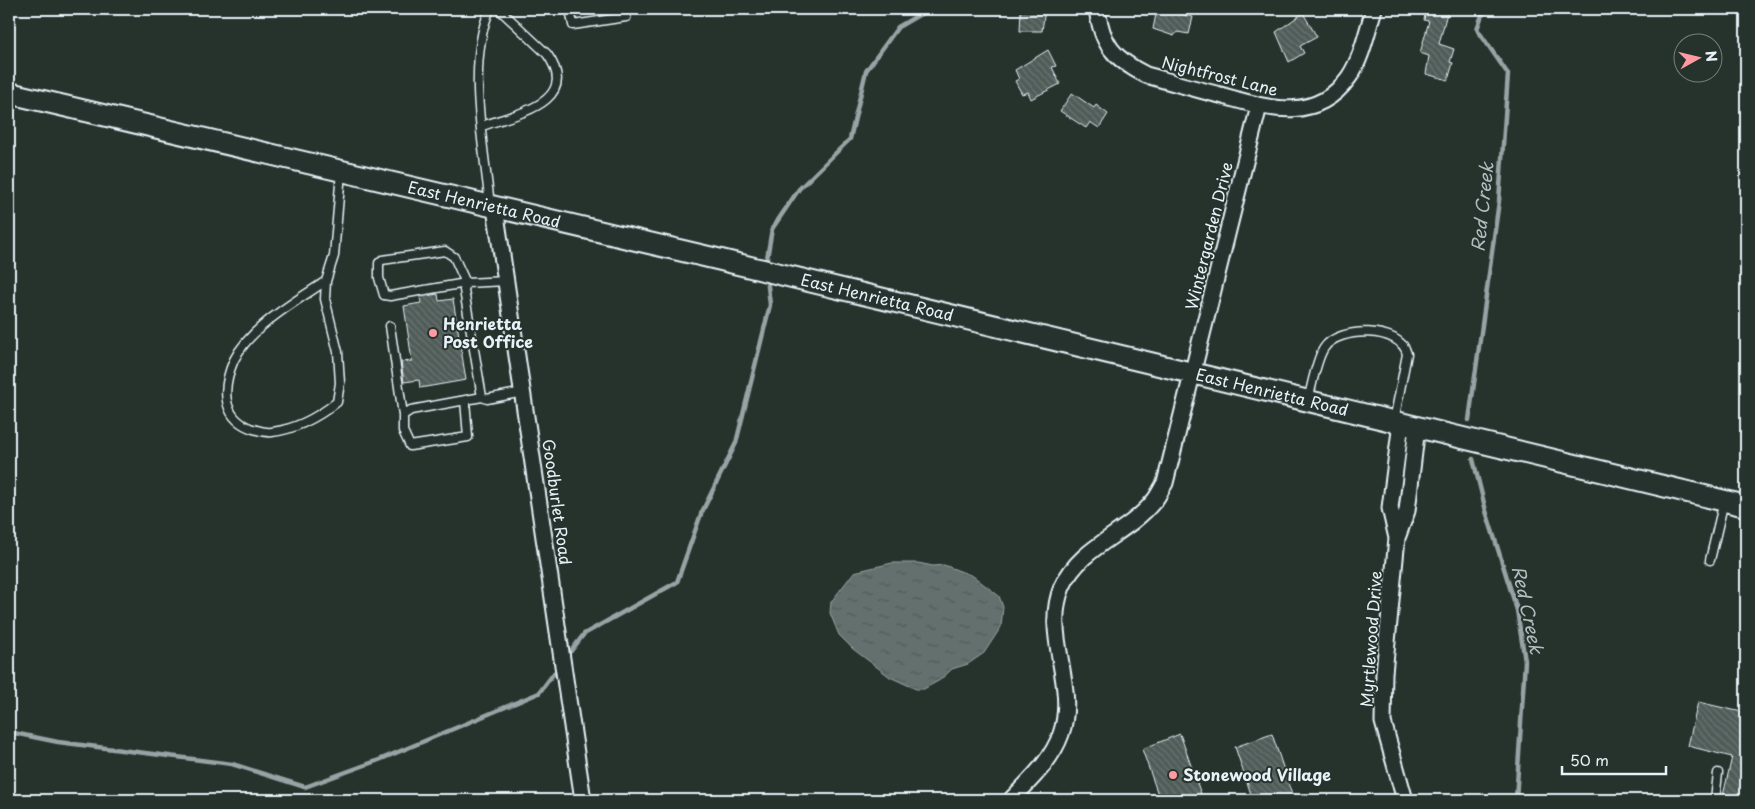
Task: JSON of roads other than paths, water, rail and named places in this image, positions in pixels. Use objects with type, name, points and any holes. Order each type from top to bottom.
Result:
[{"type":"main road","name":"East Henrietta Road","points":[[9,93],[492,208],[757,268],[1746,506]]},
{"type":"street","name":"Nightfrost Lane","points":[[1098,9],[1105,40],[1115,56],[1127,66],[1146,75],[1277,110],[1309,107],[1338,90],[1349,77],[1357,61],[1374,9]]},
{"type":"street","name":"Wintergarden Drive","points":[[1011,800],[1042,766],[1054,750],[1062,733],[1066,700],[1055,631],[1056,612],[1061,589],[1070,571],[1080,559],[1142,512],[1153,502],[1165,483],[1259,106]]},
{"type":"street","name":"Goodburlet Road","points":[[492,208],[507,280],[583,800]]},
{"type":"street","name":"Myrtlewood Drive","points":[[1404,424],[1407,511],[1397,538],[1384,673],[1383,722],[1405,800]]},
{"type":"lane","points":[[490,9],[483,24],[477,59],[482,126],[492,208]]},
{"type":"lane","points":[[482,126],[538,106],[552,95],[557,80],[553,62],[548,54],[499,9]]},
{"type":"lane","points":[[570,9],[573,25],[626,17],[624,9]]},
{"type":"lane","points":[[326,281],[250,337],[234,360],[225,389],[228,410],[243,425],[270,432],[294,427],[320,415],[337,402],[340,384],[338,352],[325,299],[326,281],[334,256],[341,172]]},
{"type":"lane","points":[[482,397],[464,290],[466,283],[454,257],[445,251],[382,260],[379,263],[384,295],[390,296],[466,283],[507,280]]},
{"type":"lane","points":[[390,326],[404,415],[403,431],[410,446],[468,437],[465,400]]},
{"type":"lane","points":[[1308,401],[1323,349],[1332,340],[1351,334],[1392,337],[1400,341],[1407,354],[1404,424]]},
{"type":"lane","points":[[404,415],[411,410],[482,397],[487,399],[523,392]]},
{"type":"lane","points":[[1710,560],[1724,501]]},
{"type":"lane","points":[[1715,800],[1718,773]]},
{"type":"water","points":[[892,563],[944,565],[973,576],[999,596],[1003,607],[1001,627],[984,653],[968,664],[952,669],[940,680],[924,689],[916,689],[890,677],[853,649],[839,635],[830,613],[831,602],[854,572]]},
{"type":"waterway","points":[[766,264],[772,229],[799,189],[850,139],[866,71],[898,27],[929,9]]},
{"type":"waterway","name":"Red Creek","points":[[1469,420],[1499,201],[1508,74],[1477,29],[1482,15],[1490,9]]},
{"type":"waterway","points":[[571,651],[584,634],[677,582],[701,514],[736,443],[770,305],[767,277]]},
{"type":"waterway","name":"Red Creek","points":[[1473,459],[1486,511],[1517,610],[1525,661],[1516,800]]},
{"type":"waterway","points":[[9,732],[58,742],[232,764],[305,787],[379,760],[539,693],[554,673]]},
{"type":"place","name":"Henrietta Post Office","points":[[433,333]]},
{"type":"place","name":"Stonewood Village","points":[[1173,775]]}]
